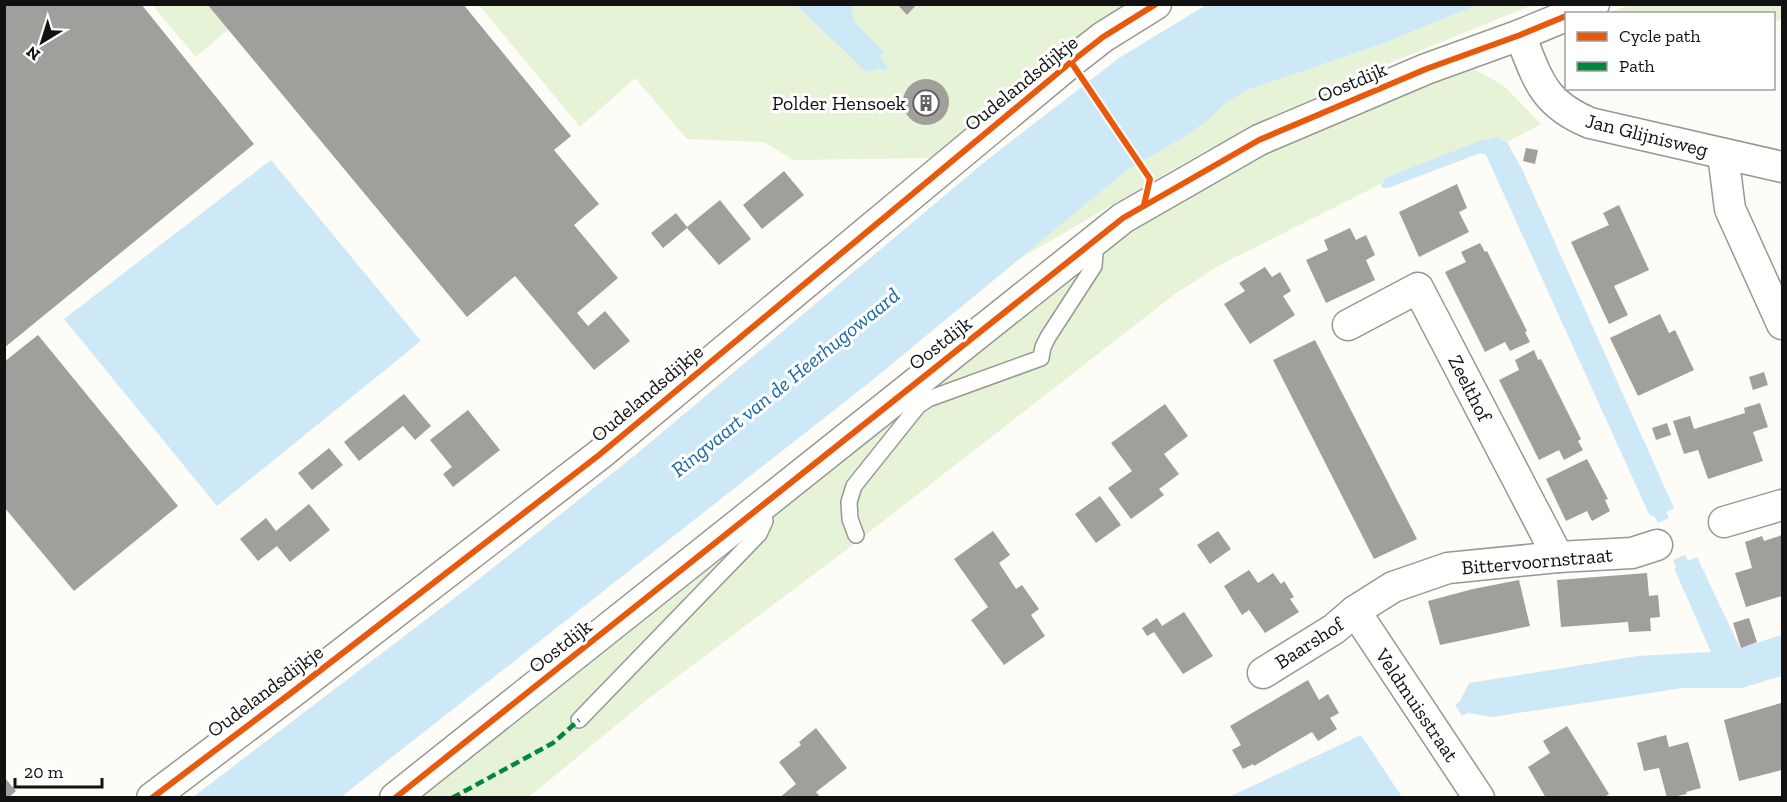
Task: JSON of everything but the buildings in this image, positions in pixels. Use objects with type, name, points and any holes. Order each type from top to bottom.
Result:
[{"type":"street","name":"Oudelandsdijkje","points":[[152,798],[599,455],[1071,63],[1103,38],[1156,4]]},
{"type":"street","points":[[1576,12],[1594,4]]},
{"type":"street","name":"Oostdijk","points":[[395,798],[763,505],[912,398],[1123,218],[1259,140],[1426,69],[1565,16]]},
{"type":"street","name":"Jan Glijnisweg","points":[[1520,35],[1541,86],[1561,109],[1575,117],[1590,123],[1782,167]]},
{"type":"street","points":[[1722,154],[1730,209],[1782,324]]},
{"type":"street","name":"Zeelthof","points":[[1348,325],[1418,288],[1558,557]]},
{"type":"street","points":[[1724,522],[1782,505]]},
{"type":"street","name":"Bittervoornstraat","points":[[1355,611],[1393,587],[1448,568],[1558,557],[1632,553],[1657,545]]},
{"type":"street","name":"Baarshof","points":[[1263,673],[1334,629],[1355,611]]},
{"type":"street","name":"Veldmuisstraat","points":[[1355,611],[1479,798]]},
{"type":"lane","points":[[856,535],[850,519],[849,502],[854,486],[912,398],[928,399],[1041,358],[1048,337],[1094,266],[1095,254],[1091,244]]},
{"type":"lane","points":[[579,720],[759,534],[765,520],[763,505]]},
{"type":"path","points":[[1085,81],[1144,169]]},
{"type":"green space","points":[[1631,4],[1782,5],[1782,19],[1775,22],[1775,12],[1611,12]]},
{"type":"green space","points":[[152,5],[257,5],[196,57]]},
{"type":"green space","points":[[479,5],[796,5],[866,72],[879,68],[884,71],[887,67],[880,56],[883,52],[855,22],[851,5],[1134,5],[933,158],[793,160],[764,142],[687,139],[635,78],[580,127]]},
{"type":"green space","points":[[1477,5],[1532,5],[1375,69],[1203,152],[1014,262],[1127,170],[1186,136],[1211,118],[1223,105],[1247,90],[1382,44]]},
{"type":"green space","points":[[1470,67],[1503,85],[1541,124],[1507,142],[1500,138],[1489,138],[1385,178],[1381,184],[1220,265],[1175,294],[846,550],[649,698],[529,797],[416,798],[1081,266],[1177,199],[1321,125]]},
{"type":"water","points":[[796,5],[851,5],[855,22],[884,52],[880,56],[887,67],[885,71],[879,68],[866,72]]},
{"type":"water","name":"Ringvaart van de Heerhugowaard","points":[[1206,5],[1477,5],[1382,44],[1247,90],[1223,105],[1211,118],[1186,136],[1127,170],[875,378],[341,797],[193,797],[465,590],[634,456],[987,160],[1119,58]]},
{"type":"water","points":[[1497,137],[1507,142],[1522,169],[1674,508],[1666,512],[1669,518],[1658,523],[1655,517],[1649,514],[1486,155],[1480,153],[1388,188],[1383,188],[1381,185],[1385,178],[1482,140]]},
{"type":"water","points":[[271,160],[421,341],[217,506],[64,319]]},
{"type":"water","points":[[1685,555],[1688,561],[1697,557],[1740,648],[1782,635],[1782,676],[1742,688],[1683,688],[1492,717],[1468,713],[1462,716],[1455,705],[1460,701],[1469,683],[1638,656],[1711,652],[1674,568],[1676,567],[1673,560]]},
{"type":"water","points":[[1361,735],[1402,797],[1229,797]]},
{"type":"marked path","points":[[452,798],[553,743],[579,720]]},
{"type":"cycle path","points":[[152,798],[599,455],[1071,62],[1103,37],[1156,4]]},
{"type":"cycle path","points":[[395,798],[1123,218],[1259,140],[1426,69],[1565,16]]},
{"type":"cycle path","points":[[1071,62],[1150,179],[1144,205]]},
{"type":"place","name":"Polder Hensoek","points":[[926,103]]}]
